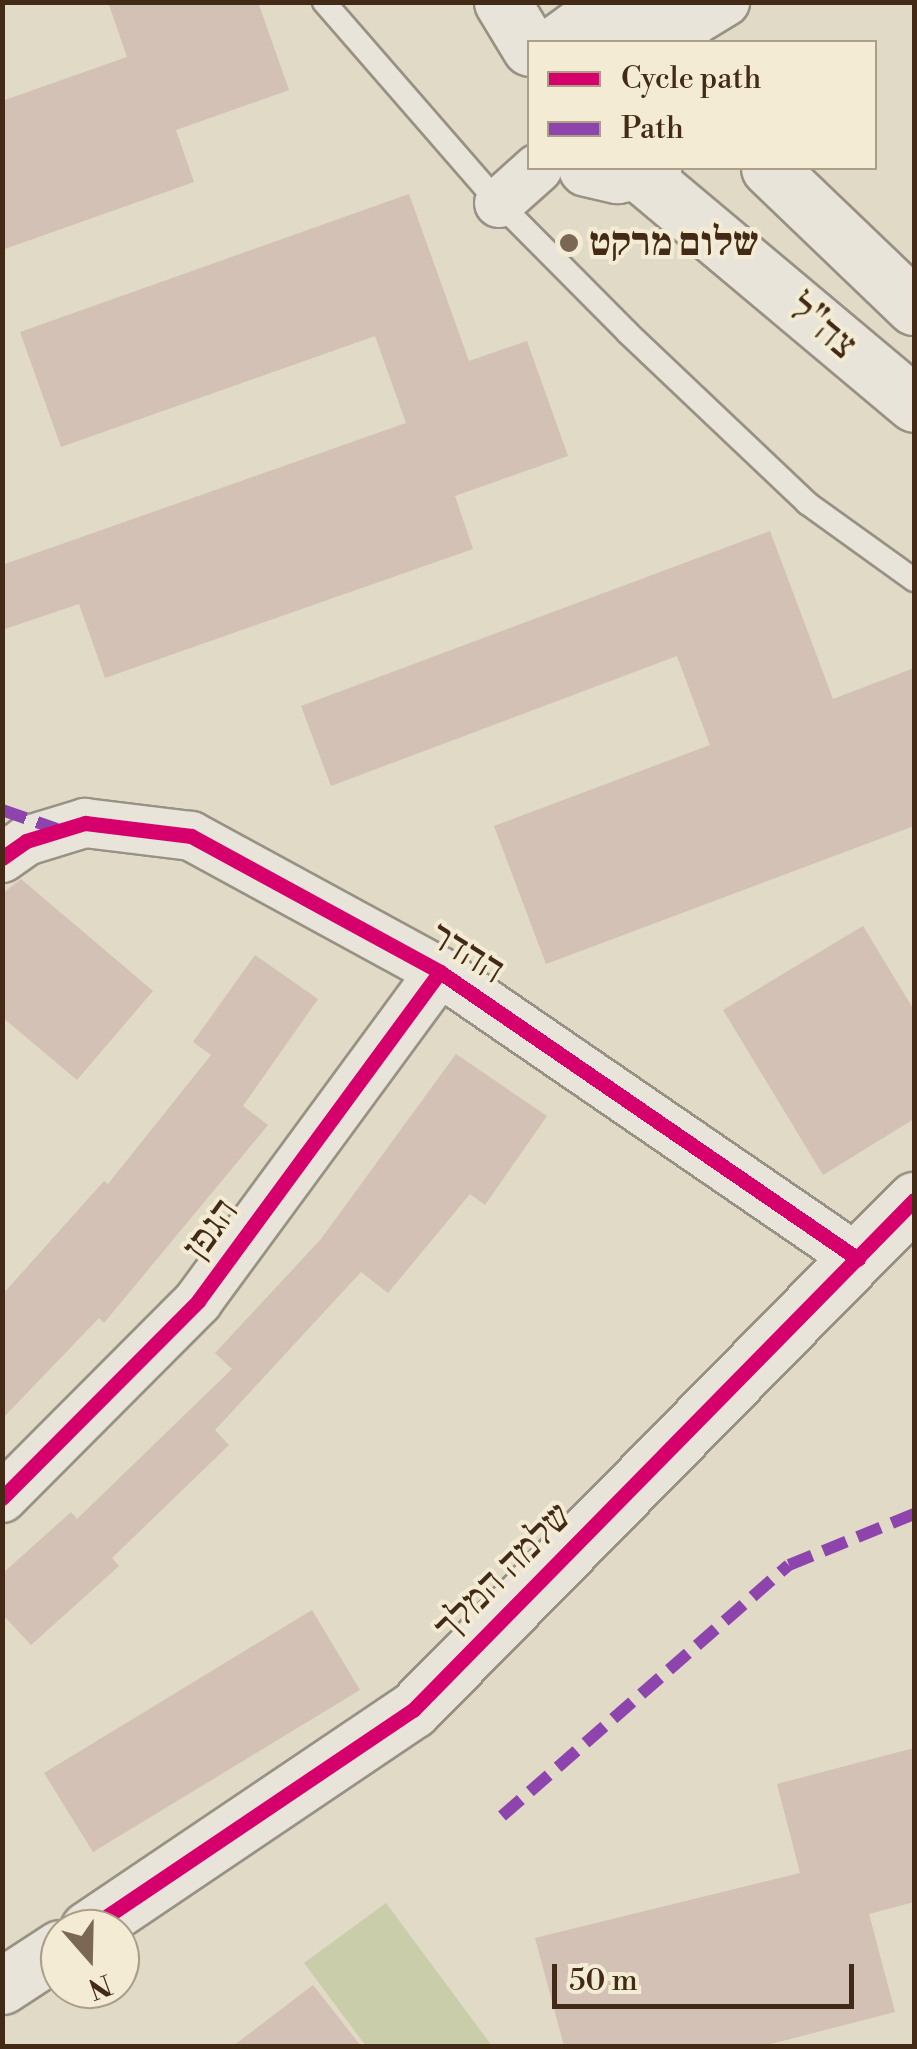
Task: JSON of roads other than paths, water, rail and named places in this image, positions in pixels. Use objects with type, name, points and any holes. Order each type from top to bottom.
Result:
[{"type":"street","points":[[502,2],[527,43]]},
{"type":"street","points":[[561,40],[602,8],[644,16],[678,38],[725,2]]},
{"type":"street","points":[[500,203],[536,170]]},
{"type":"street","name":"צה\"ל","points":[[627,170],[914,404]]},
{"type":"street","name":"צה\"ל","points":[[771,170],[914,307]]},
{"type":"street","name":"ההדר","points":[[2,858],[26,841],[85,824],[190,836],[440,972],[858,1259]]},
{"type":"street","name":"הגפן","points":[[2,1498],[198,1301],[440,972]]},
{"type":"street","name":"שלמה המלך","points":[[118,1909],[414,1710],[914,1200]]},
{"type":"street","points":[[2,1986],[40,1961]]},
{"type":"lane","points":[[324,2],[500,203],[806,502],[914,580]]},
{"type":"place","name":"שלום מרקט","points":[[569,243]]}]
